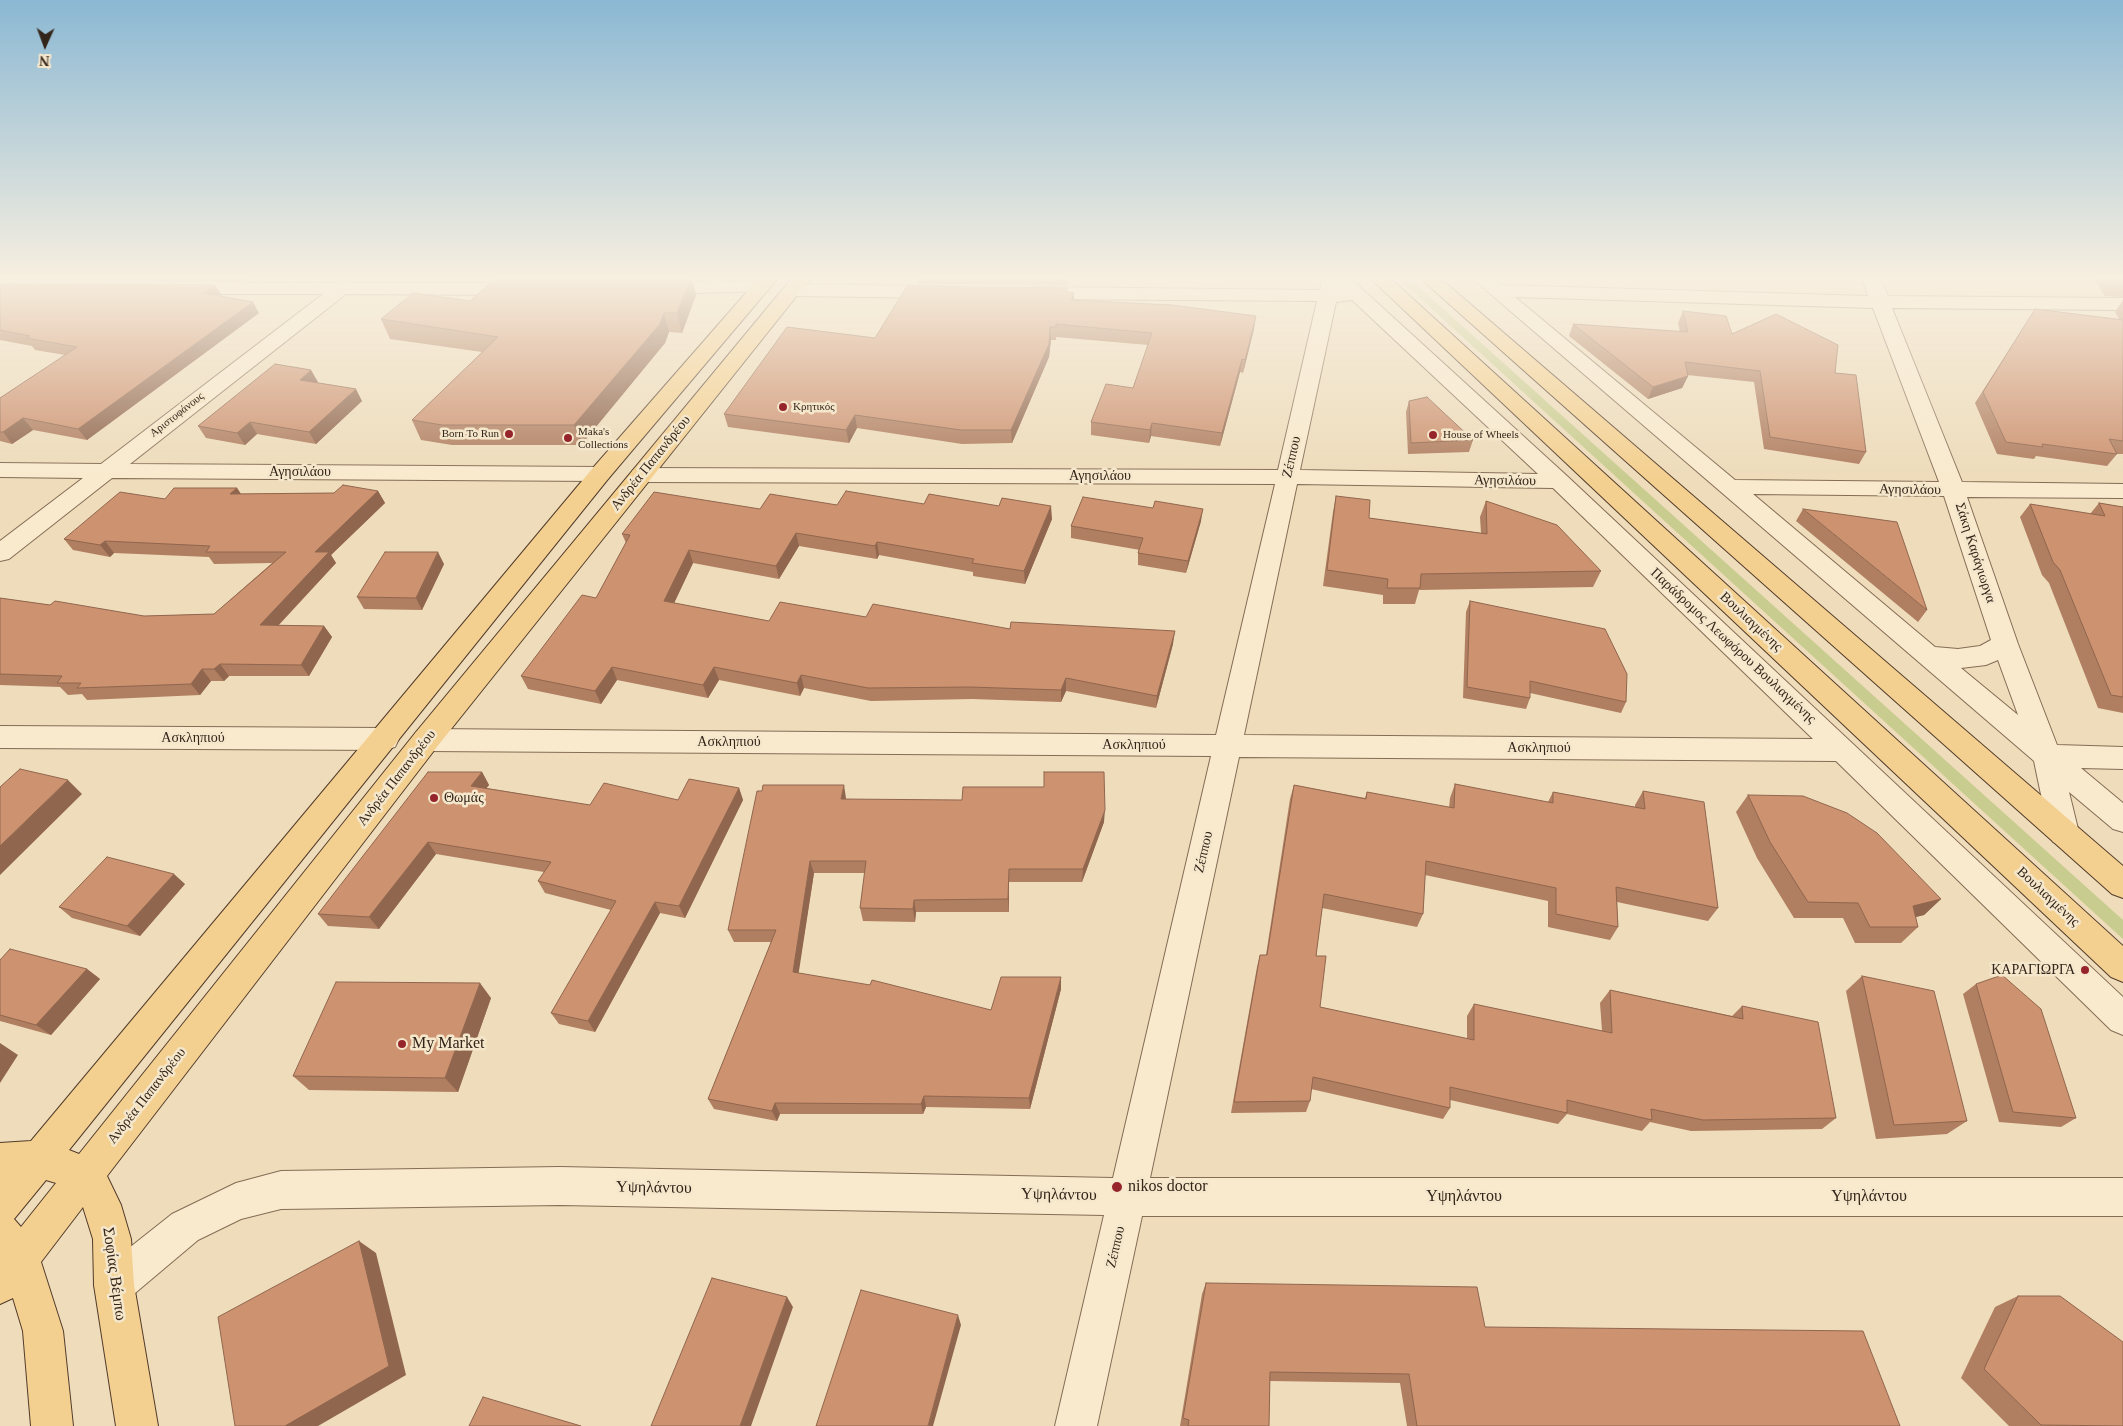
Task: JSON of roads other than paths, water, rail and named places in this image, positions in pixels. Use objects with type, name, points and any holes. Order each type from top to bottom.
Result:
[{"type":"main road","points":[[0,1207],[600,474],[723,345]]},
{"type":"main road","name":"Ανδρέα Παπανδρέου","points":[[7,1257],[86,1174],[426,740],[642,474],[736,345]]},
{"type":"main road","name":"Βουλιαγμένης","points":[[1451,345],[2123,967]]},
{"type":"main road","points":[[1505,345],[2123,885]]},
{"type":"main road","points":[[0,1161],[39,1159],[86,1174]]},
{"type":"main road","name":"Σοφίας Βέμπω","points":[[86,1174],[102,1205],[112,1239],[114,1285],[137,1426]]},
{"type":"main road","points":[[7,1257],[43,1331],[52,1426]]},
{"type":"street","name":"Αριστοφάνους","points":[[0,553],[269,345]]},
{"type":"street","name":"Ζέππου","points":[[1076,1426],[1319,345]]},
{"type":"street","name":"Παράδρομος Λεωφόρου Βουλιαγμένης","points":[[1411,345],[1559,481],[2123,1019]]},
{"type":"street","points":[[1559,345],[2123,820]]},
{"type":"street","name":"Σάκη Καράγιωργα","points":[[1897,345],[1954,490],[2005,644],[2047,756],[2064,833]]},
{"type":"street","name":"Αγησιλάου","points":[[0,470],[600,474]]},
{"type":"street","name":"Αγησιλάου","points":[[642,474],[1288,477],[1559,481]]},
{"type":"street","name":"Αγησιλάου","points":[[1727,487],[2123,491]]},
{"type":"street","points":[[1927,655],[1958,659],[1986,655],[2005,644]]},
{"type":"street","name":"Ασκληπιού","points":[[0,737],[385,739]]},
{"type":"street","name":"Ασκληπιού","points":[[426,740],[1843,750]]},
{"type":"street","points":[[2047,756],[2123,758]]},
{"type":"street","name":"Υψηλάντου","points":[[114,1285],[185,1227],[236,1202],[281,1190],[560,1186],[1127,1197],[2123,1197]]},
{"type":"place","name":"Κρητικός","points":[[783,407]]},
{"type":"place","name":"Born To Run","points":[[509,434]]},
{"type":"place","name":"House of Wheels","points":[[1433,435]]},
{"type":"place","name":"Maka's Collections","points":[[568,438]]},
{"type":"place","name":"Θωμάς","points":[[434,798]]},
{"type":"place","name":"ΚΑΡΑΓΙΩΡΓΑ","points":[[2085,970]]},
{"type":"place","name":"My Market","points":[[402,1044]]},
{"type":"place","name":"nikos doctor","points":[[1117,1187]]}]
